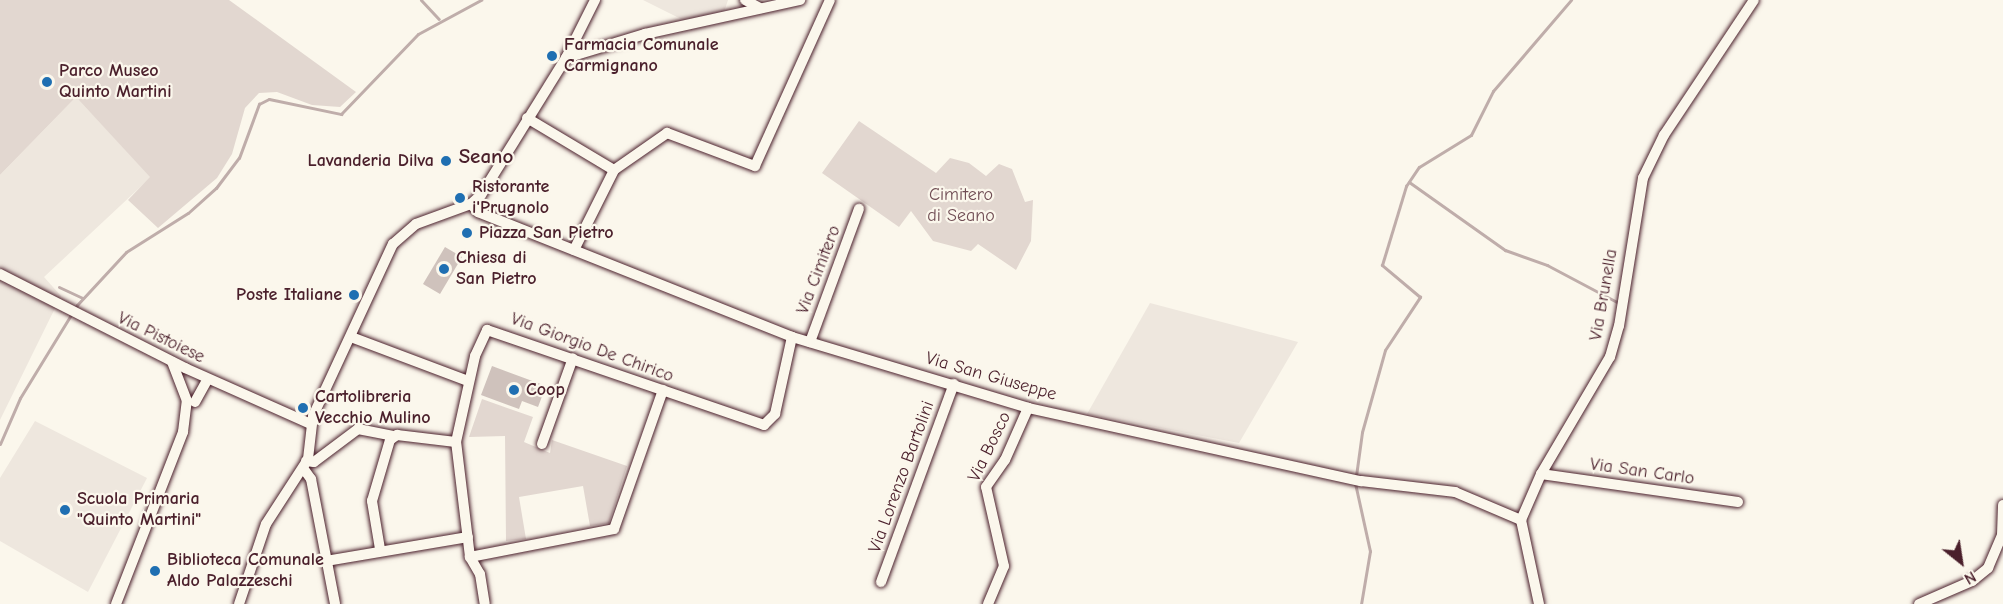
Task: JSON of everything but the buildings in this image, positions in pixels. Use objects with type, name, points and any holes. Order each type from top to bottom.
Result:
[{"type":"street","points":[[239,604],[266,525],[305,465],[311,424],[393,244],[425,220],[473,206],[566,58],[595,0]]},
{"type":"street","points":[[745,0],[760,8]]},
{"type":"street","points":[[566,58],[645,33],[800,0]]},
{"type":"street","points":[[574,250],[614,170],[667,133],[755,166],[830,0]]},
{"type":"street","name":"Via Brunella","points":[[1521,520],[1541,474],[1610,357],[1619,326],[1643,178],[1670,126],[1754,0]]},
{"type":"street","points":[[527,118],[614,170]]},
{"type":"street","name":"Via San Giuseppe","points":[[473,206],[574,250],[792,337],[1028,408],[1361,481],[1455,492],[1521,520]]},
{"type":"street","name":"Via Cimitero","points":[[810,342],[859,209]]},
{"type":"street","name":"Via Pistoiese","points":[[0,274],[172,362],[311,424]]},
{"type":"street","name":"Via Giorgio De Chirico","points":[[485,604],[480,574],[470,557],[456,442],[468,381],[482,336],[491,329],[764,424],[775,414],[792,337]]},
{"type":"street","points":[[351,337],[468,381]]},
{"type":"street","points":[[542,444],[573,358]]},
{"type":"street","points":[[172,362],[187,401],[183,432]]},
{"type":"street","points":[[185,368],[195,402]]},
{"type":"street","points":[[116,604],[195,402],[208,379]]},
{"type":"street","name":"Via Lorenzo Bartolini","points":[[881,582],[954,384]]},
{"type":"street","points":[[470,557],[614,529],[663,390]]},
{"type":"street","name":"Via Bosco","points":[[988,604],[1004,566],[986,487],[1005,460],[1028,408]]},
{"type":"street","points":[[305,465],[314,462],[358,429],[392,438],[456,442]]},
{"type":"street","points":[[380,549],[372,501],[392,438]]},
{"type":"street","points":[[305,465],[311,479],[335,604]]},
{"type":"street","name":"Via San Carlo","points":[[1541,474],[1738,502]]},
{"type":"street","points":[[1918,604],[1972,581],[1988,568],[2002,535],[2003,506]]},
{"type":"street","points":[[1521,520],[1539,604]]},
{"type":"street","points":[[326,561],[380,549],[468,537]]},
{"type":"shaded area","points":[[643,0],[728,0],[724,12],[683,20]]},
{"type":"shaded area","points":[[76,97],[151,177],[44,277],[61,296],[0,420],[0,175]]},
{"type":"shaded area","points":[[1150,303],[1298,342],[1239,443],[1087,414]]},
{"type":"shaded area","name":"Scuola Primaria \"Quinto Martini\"","points":[[35,421],[147,478],[88,592],[0,541],[0,478]]},
{"type":"green space","name":"Parco Museo Quinto Martini","points":[[0,0],[229,0],[356,92],[340,107],[312,105],[277,92],[259,93],[245,108],[232,154],[217,178],[158,228],[128,200],[150,177],[76,97],[0,175]]},
{"type":"green space","name":"Cimitero di Seano","points":[[859,121],[936,173],[950,158],[969,163],[986,176],[999,164],[1012,169],[1025,202],[1033,200],[1031,241],[1016,270],[978,244],[971,251],[933,241],[911,211],[899,227],[822,173]]},
{"type":"green space","points":[[482,399],[533,417],[524,442],[550,453],[552,440],[627,466],[609,523],[590,526],[583,486],[519,497],[526,539],[506,541],[505,436],[469,437]]},
{"type":"waterway","points":[[421,0],[439,19]]},
{"type":"waterway","points":[[0,444],[20,398],[77,305],[126,252],[188,213],[216,188],[239,158],[259,104],[269,99],[341,114],[418,34],[481,0]]},
{"type":"waterway","points":[[1356,476],[1362,432],[1385,350],[1420,297],[1382,265],[1406,186],[1419,167],[1471,135],[1493,91],[1571,0]]},
{"type":"waterway","points":[[1409,182],[1505,250],[1547,265],[1617,302]]},
{"type":"waterway","points":[[59,287],[83,298]]},
{"type":"waterway","points":[[1355,483],[1370,551],[1361,604]]},
{"type":"place","name":"Farmacia Comunale Carmignano","points":[[552,56]]},
{"type":"place","name":"Parco Museo Quinto Martini","points":[[47,82]]},
{"type":"place","name":"Lavanderia Dilva","points":[[446,161]]},
{"type":"place","name":"Ristorante i'Prugnolo","points":[[460,198]]},
{"type":"place","name":"Piazza San Pietro","points":[[467,233]]},
{"type":"place","name":"Chiesa di San Pietro","points":[[444,269]]},
{"type":"place","name":"Poste Italiane","points":[[354,295]]},
{"type":"place","name":"Coop","points":[[514,390]]},
{"type":"place","name":"Cartolibreria Vecchio Mulino","points":[[303,408]]},
{"type":"place","name":"Scuola Primaria \"Quinto Martini\"","points":[[65,510]]},
{"type":"place","name":"Biblioteca Comunale Aldo Palazzeschi","points":[[155,571]]},
{"type":"district","name":"Seano","points":[[486,156]]}]
